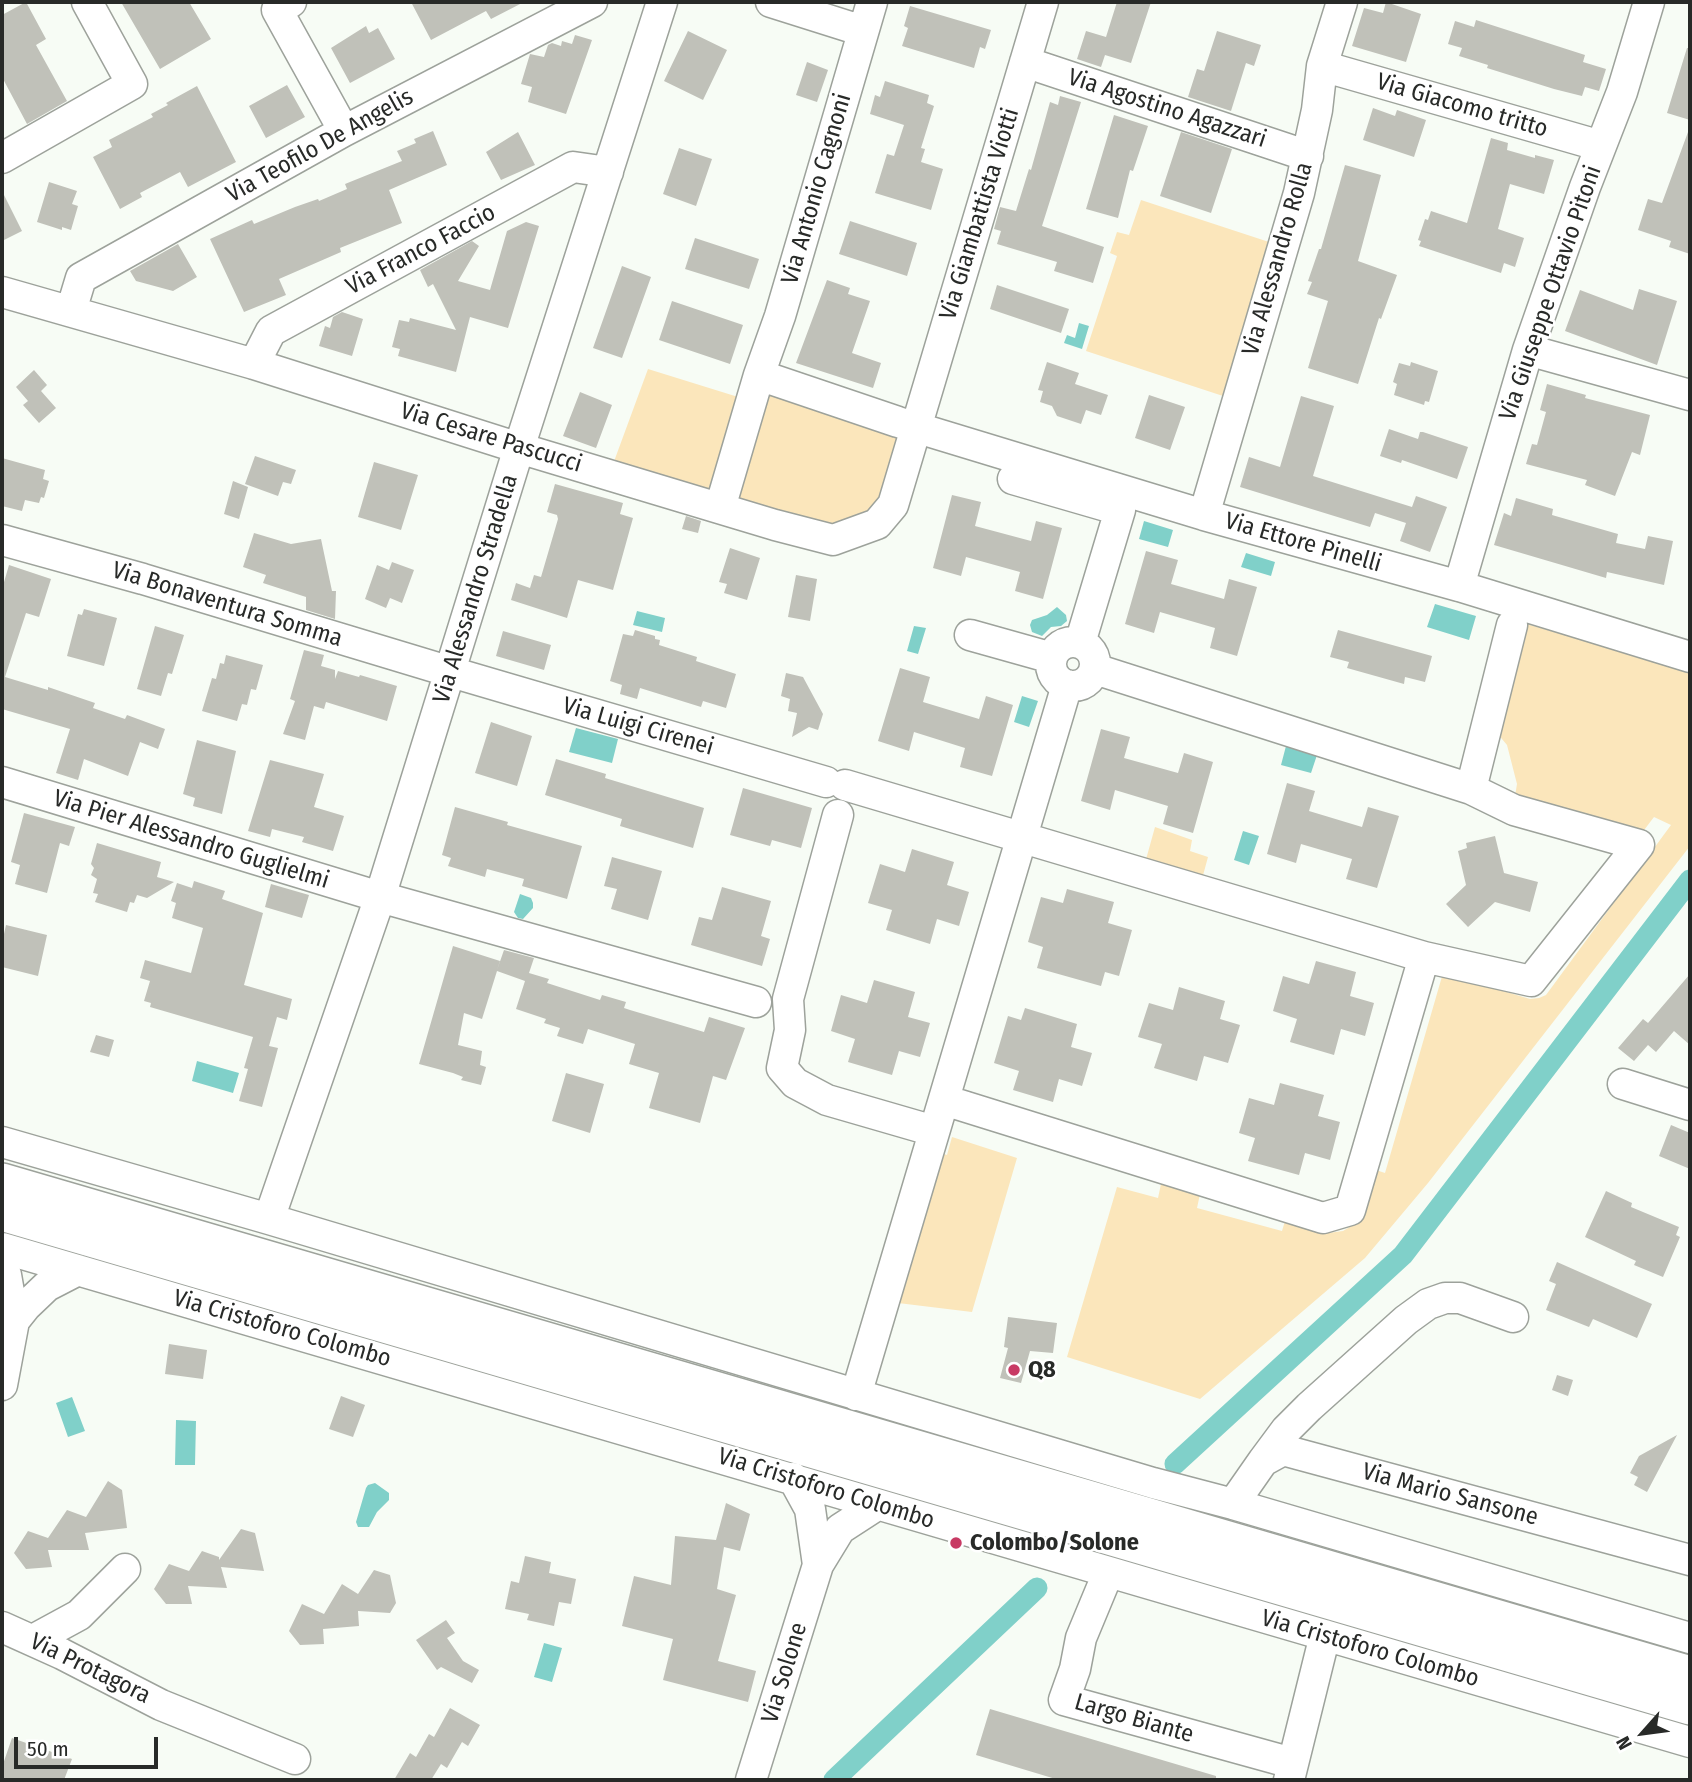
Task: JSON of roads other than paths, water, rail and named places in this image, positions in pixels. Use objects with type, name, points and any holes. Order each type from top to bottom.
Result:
[{"type":"main road","points":[[2,1182],[1690,1675]]},
{"type":"main road","name":"Via Cristoforo Colombo","points":[[2,1212],[1690,1706]]},
{"type":"street","points":[[2,158],[132,84],[87,2]]},
{"type":"street","points":[[291,2],[277,10],[344,131]]},
{"type":"street","name":"Via Teofilo De Angelis","points":[[71,311],[81,278],[344,131],[592,2]]},
{"type":"street","name":"Via Alessandro Stradella","points":[[269,1219],[380,897],[519,448],[662,2]]},
{"type":"street","points":[[771,2],[863,31]]},
{"type":"street","name":"Via Antonio Cagnoni","points":[[720,508],[780,316],[872,2]]},
{"type":"street","name":"Via Giambattista Viotti","points":[[916,427],[1043,2]]},
{"type":"street","name":"Via Alessandro Rolla","points":[[1204,515],[1299,193],[1308,156],[1322,66],[1342,2]]},
{"type":"street","name":"Via Giuseppe Ottavio Pitoni","points":[[1459,586],[1528,350],[1622,92],[1649,2]]},
{"type":"street","name":"Via Agostino Agazzari","points":[[1025,62],[1308,156]]},
{"type":"street","name":"Via Giacomo tritto","points":[[1322,66],[1601,146]]},
{"type":"street","name":"Via Franco Faccio","points":[[254,364],[271,331],[573,167],[608,172]]},
{"type":"street","name":"Via Cesare Pascucci","points":[[2,292],[254,364],[519,448],[833,540],[877,524],[893,505],[916,427]]},
{"type":"street","points":[[1528,350],[1690,395]]},
{"type":"street","name":"Via Ettore Pinelli","points":[[760,375],[916,427],[1204,515],[1459,586],[1690,657]]},
{"type":"street","points":[[1013,479],[1120,510],[1080,642]]},
{"type":"street","name":"Via Bonaventura Somma","points":[[2,540],[143,579],[451,672]]},
{"type":"street","points":[[1095,669],[1471,789],[1512,625]]},
{"type":"street","points":[[970,635],[1052,658]]},
{"type":"street","points":[[1080,642],[1092,653],[1095,669],[1090,678],[1081,685],[1066,685],[1053,673],[1052,658],[1061,645],[1080,642]]},
{"type":"street","name":"Via Luigi Cirenei","points":[[451,672],[1424,957],[1531,981],[1639,845],[1514,810],[1471,789]]},
{"type":"street","points":[[856,1395],[1066,685]]},
{"type":"street","name":"Via Pier Alessandro Guglielmi","points":[[2,782],[380,897]]},
{"type":"street","points":[[838,815],[788,999],[790,1030],[782,1068],[795,1083],[827,1100],[934,1131]]},
{"type":"street","points":[[380,897],[756,1002]]},
{"type":"street","points":[[944,1100],[1323,1218],[1350,1210],[1424,957]]},
{"type":"street","points":[[1623,1084],[1690,1105]]},
{"type":"street","points":[[2,1142],[269,1219],[1192,1495],[1233,1504],[1690,1638]]},
{"type":"street","name":"Via Cristoforo Colombo","points":[[2,1248],[1690,1742]]},
{"type":"street","points":[[2,1269],[6,1275],[14,1321],[2,1385]]},
{"type":"street","points":[[14,1321],[47,1286],[78,1270]]},
{"type":"street","points":[[1233,1504],[1286,1430],[1406,1320],[1428,1304],[1445,1298],[1460,1298],[1513,1317]]},
{"type":"street","name":"Via Mario Sansone","points":[[1263,1461],[1283,1450],[1690,1560]]},
{"type":"street","points":[[793,1478],[810,1509],[818,1565]]},
{"type":"street","points":[[1192,1495],[1235,1543]]},
{"type":"street","points":[[818,1565],[841,1528],[877,1505]]},
{"type":"street","name":"Via Solone","points":[[751,1780],[818,1565]]},
{"type":"street","points":[[33,1640],[79,1615],[125,1569]]},
{"type":"street","name":"Largo Biante","points":[[1108,1573],[1081,1638],[1075,1669],[1064,1700],[1291,1772]]},
{"type":"street","name":"Via Protagora","points":[[2,1626],[161,1704],[295,1759]]},
{"type":"street","points":[[1291,1772],[1325,1635]]},
{"type":"water","points":[[1079,323],[1089,326],[1082,349],[1064,343],[1067,335],[1075,338]]},
{"type":"water","points":[[1144,521],[1173,530],[1168,547],[1139,539]]},
{"type":"water","points":[[1246,553],[1275,562],[1271,576],[1241,567]]},
{"type":"water","points":[[1435,604],[1476,616],[1469,640],[1427,627]]},
{"type":"water","points":[[1057,607],[1066,615],[1067,621],[1061,626],[1051,627],[1042,636],[1032,632],[1032,620],[1047,615]]},
{"type":"water","points":[[637,611],[665,618],[662,632],[633,625]]},
{"type":"water","points":[[914,626],[926,628],[918,654],[907,651]]},
{"type":"water","points":[[1022,696],[1038,701],[1029,727],[1014,722]]},
{"type":"water","points":[[576,728],[618,739],[612,763],[569,752]]},
{"type":"water","points":[[1286,746],[1317,755],[1311,773],[1281,765]]},
{"type":"water","points":[[1243,831],[1259,836],[1249,865],[1234,860]]},
{"type":"water","points":[[520,894],[531,898],[533,903],[533,908],[523,919],[518,918],[514,912]]},
{"type":"water","points":[[197,1061],[239,1073],[233,1093],[192,1081]]},
{"type":"water","points":[[72,1397],[85,1431],[68,1437],[56,1403]]},
{"type":"water","points":[[176,1420],[196,1421],[195,1465],[175,1465]]},
{"type":"water","points":[[375,1483],[389,1493],[389,1500],[377,1512],[369,1527],[358,1527],[356,1522],[366,1488]]},
{"type":"water","points":[[544,1643],[562,1648],[552,1682],[534,1677]]},
{"type":"waterway","points":[[1175,1464],[1403,1255],[1690,880]]},
{"type":"waterway","points":[[834,1780],[1037,1588]]},
{"type":"place","name":"Q8","points":[[1014,1370]]},
{"type":"place","name":"Colombo/Solone","points":[[956,1543]]}]
